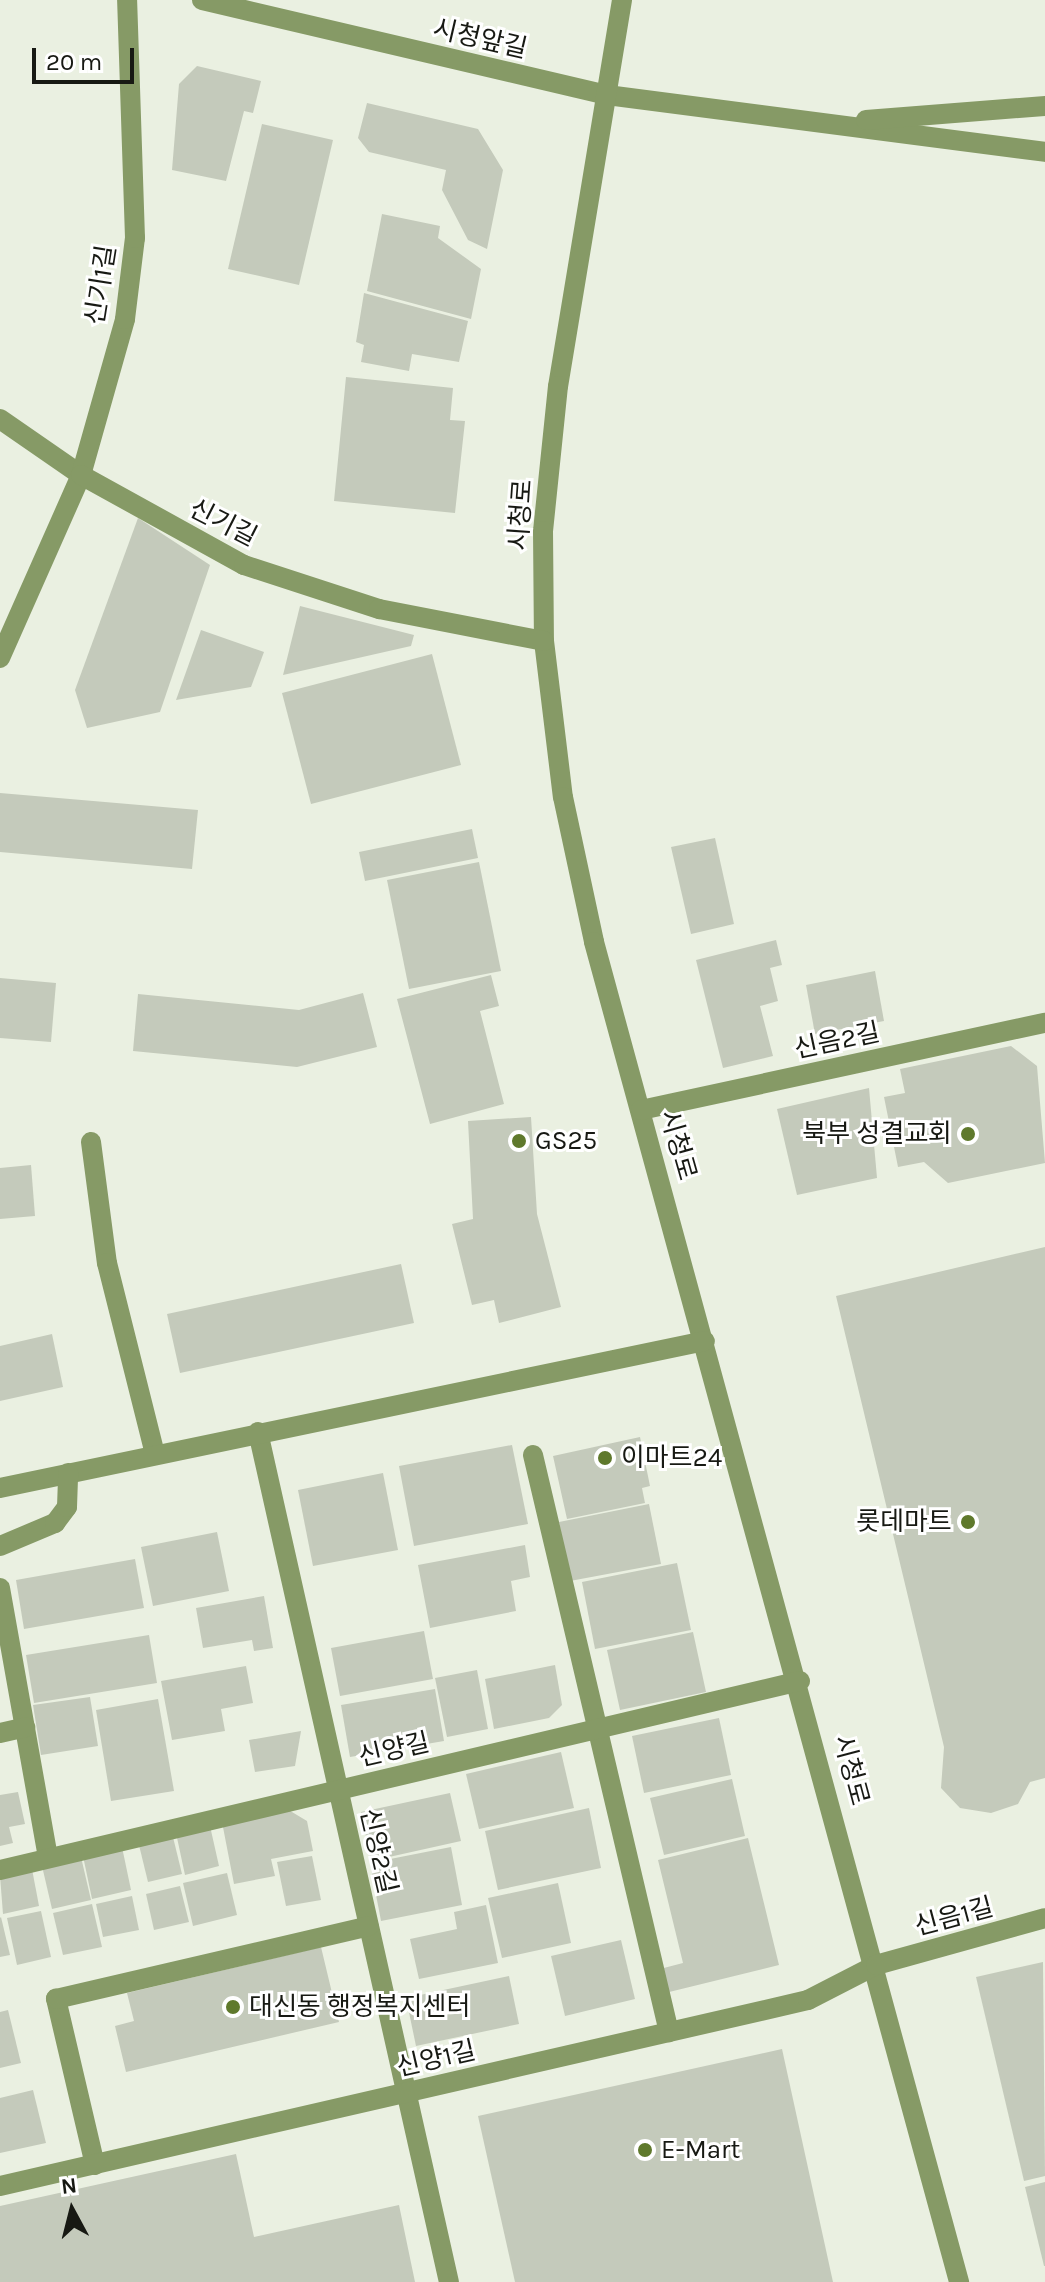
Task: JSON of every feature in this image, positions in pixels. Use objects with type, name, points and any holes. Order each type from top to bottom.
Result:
[{"type":"street","name":"신기1길","points":[[81,475],[125,319],[135,238],[127,0]]},
{"type":"street","name":"시청앞길","points":[[202,0],[607,95],[822,123]]},
{"type":"street","name":"시청로","points":[[622,0],[558,386],[543,531],[544,641],[563,797],[641,1110],[800,1681],[959,2282]]},
{"type":"street","points":[[822,123],[1045,106]]},
{"type":"street","points":[[822,123],[1045,152]]},
{"type":"street","points":[[0,419],[81,475],[0,658]]},
{"type":"street","name":"신기길","points":[[81,475],[244,565],[379,609],[544,641]]},
{"type":"street","name":"신음2길","points":[[641,1110],[1044,1028]]},
{"type":"street","points":[[91,1142],[107,1263],[155,1454]]},
{"type":"street","points":[[0,1488],[705,1341]]},
{"type":"street","name":"신양2길","points":[[258,1432],[449,2282]]},
{"type":"street","points":[[533,1455],[593,1730],[669,2032]]},
{"type":"street","points":[[0,1546],[55,1523],[67,1507],[68,1473]]},
{"type":"street","points":[[0,1588],[6,1656],[25,1727],[48,1858]]},
{"type":"street","name":"신양길","points":[[0,1870],[800,1681]]},
{"type":"street","points":[[0,1733],[25,1727]]},
{"type":"street","name":"신음1길","points":[[876,1965],[1045,1918]]},
{"type":"street","points":[[95,2165],[56,1999],[369,1926]]},
{"type":"street","name":"신양1길","points":[[0,2186],[808,2000],[876,1965]]},
{"type":"building","points":[[197,66],[261,81],[253,113],[244,111],[226,181],[172,170],[179,84]]},
{"type":"building","points":[[367,103],[478,129],[503,170],[487,249],[468,240],[442,190],[446,170],[369,152],[358,138]]},
{"type":"building","points":[[262,124],[333,140],[299,285],[228,269]]},
{"type":"building","points":[[382,214],[440,226],[438,238],[481,269],[471,319],[367,291]]},
{"type":"building","points":[[364,293],[468,321],[459,362],[412,354],[409,371],[361,362],[364,345],[356,342]]},
{"type":"building","points":[[346,377],[453,388],[450,420],[465,421],[455,513],[334,501]]},
{"type":"building","points":[[138,518],[210,565],[160,712],[87,728],[75,690]]},
{"type":"building","points":[[300,606],[414,635],[411,646],[283,675]]},
{"type":"building","points":[[201,630],[264,652],[251,687],[176,700]]},
{"type":"building","points":[[432,654],[461,765],[311,804],[282,693]]},
{"type":"building","points":[[0,793],[198,810],[192,869],[0,852]]},
{"type":"building","points":[[472,829],[478,858],[365,881],[359,852]]},
{"type":"building","points":[[715,838],[734,924],[691,934],[671,847]]},
{"type":"building","points":[[479,862],[501,971],[409,989],[387,880]]},
{"type":"building","points":[[776,940],[782,965],[770,968],[778,1001],[760,1006],[773,1056],[723,1068],[696,960]]},
{"type":"building","points":[[875,971],[884,1021],[815,1034],[806,985]]},
{"type":"building","points":[[491,975],[499,1006],[480,1011],[504,1104],[430,1124],[397,999]]},
{"type":"building","points":[[0,978],[56,983],[51,1042],[0,1038]]},
{"type":"building","points":[[363,993],[377,1047],[297,1067],[133,1051],[138,994],[299,1010]]},
{"type":"building","name":"북부 성결교회","points":[[1011,1046],[1037,1066],[1045,1163],[948,1183],[924,1162],[898,1167],[884,1097],[905,1093],[900,1069]]},
{"type":"building","points":[[869,1088],[877,1178],[797,1195],[777,1109]]},
{"type":"building","points":[[531,1117],[537,1214],[561,1307],[499,1323],[494,1300],[472,1305],[452,1224],[473,1219],[468,1121]]},
{"type":"building","points":[[31,1165],[35,1216],[0,1219],[0,1168]]},
{"type":"building","name":"롯데마트","points":[[1045,1247],[1045,1778],[1030,1782],[1018,1804],[991,1813],[960,1808],[941,1788],[944,1747],[836,1296]]},
{"type":"building","points":[[401,1264],[414,1323],[180,1373],[167,1314]]},
{"type":"building","points":[[52,1334],[63,1387],[0,1401],[0,1346]]},
{"type":"building","points":[[640,1437],[650,1486],[642,1488],[645,1503],[567,1519],[553,1456]]},
{"type":"building","points":[[512,1445],[528,1524],[414,1546],[399,1466]]},
{"type":"building","points":[[383,1473],[398,1550],[313,1566],[298,1490]]},
{"type":"building","points":[[649,1504],[661,1564],[570,1581],[559,1522]]},
{"type":"building","points":[[217,1532],[229,1591],[153,1606],[141,1547]]},
{"type":"building","points":[[525,1545],[530,1577],[511,1581],[516,1611],[430,1628],[418,1565]]},
{"type":"building","points":[[135,1559],[144,1608],[24,1629],[16,1580]]},
{"type":"building","points":[[677,1563],[691,1630],[595,1649],[582,1582]]},
{"type":"building","points":[[264,1596],[273,1648],[254,1651],[252,1640],[203,1648],[196,1608]]},
{"type":"building","points":[[424,1631],[433,1679],[340,1696],[331,1648]]},
{"type":"building","points":[[693,1632],[706,1692],[620,1710],[607,1650]]},
{"type":"building","points":[[149,1635],[157,1683],[34,1703],[26,1655]]},
{"type":"building","points":[[555,1665],[562,1705],[549,1718],[494,1729],[485,1679]]},
{"type":"building","points":[[246,1666],[253,1703],[221,1709],[225,1731],[172,1740],[161,1681]]},
{"type":"building","points":[[477,1670],[488,1729],[447,1737],[435,1678]]},
{"type":"building","points":[[435,1689],[444,1741],[350,1757],[341,1705]]},
{"type":"building","points":[[90,1697],[98,1746],[41,1755],[33,1705]]},
{"type":"building","points":[[158,1699],[174,1791],[111,1801],[96,1710]]},
{"type":"building","points":[[719,1718],[731,1775],[644,1793],[632,1736]]},
{"type":"building","points":[[301,1731],[295,1766],[255,1772],[249,1740]]},
{"type":"building","points":[[561,1752],[574,1808],[479,1829],[466,1774]]},
{"type":"building","points":[[732,1779],[745,1836],[664,1855],[650,1798]]},
{"type":"building","points":[[18,1792],[25,1824],[9,1827],[13,1843],[0,1846],[0,1795]]},
{"type":"building","points":[[450,1793],[461,1841],[371,1861],[361,1812]]},
{"type":"building","points":[[589,1808],[601,1868],[498,1890],[485,1831]]},
{"type":"building","points":[[287,1809],[307,1821],[313,1851],[271,1859],[275,1876],[234,1884],[222,1822]]},
{"type":"building","points":[[210,1826],[219,1866],[185,1875],[176,1833]]},
{"type":"building","points":[[172,1833],[182,1874],[148,1882],[138,1841]]},
{"type":"building","points":[[748,1838],[779,1965],[661,1994],[656,1970],[683,1963],[658,1860]]},
{"type":"building","points":[[122,1847],[131,1890],[92,1899],[83,1856]]},
{"type":"building","points":[[451,1847],[462,1905],[381,1921],[370,1863]]},
{"type":"building","points":[[312,1856],[321,1900],[286,1906],[277,1862]]},
{"type":"building","points":[[81,1857],[91,1900],[52,1909],[42,1866]]},
{"type":"building","points":[[32,1869],[39,1906],[3,1914],[0,1876]]},
{"type":"building","points":[[227,1873],[237,1915],[193,1926],[183,1883]]},
{"type":"building","points":[[558,1883],[571,1943],[502,1958],[488,1898]]},
{"type":"building","points":[[180,1886],[189,1922],[154,1930],[146,1894]]},
{"type":"building","points":[[132,1896],[139,1930],[103,1937],[96,1904]]},
{"type":"building","points":[[92,1904],[102,1947],[63,1955],[53,1913]]},
{"type":"building","points":[[486,1905],[498,1963],[419,1979],[410,1939],[457,1929],[454,1912]]},
{"type":"building","points":[[41,1911],[51,1957],[17,1965],[7,1918]]},
{"type":"building","points":[[0,1918],[10,1955],[0,1957]]},
{"type":"building","points":[[621,1940],[635,1999],[565,2016],[551,1956]]},
{"type":"building","name":"대신동 행정복지센터","points":[[321,1947],[339,2022],[126,2072],[115,2026],[134,2021],[127,1993]]},
{"type":"building","points":[[1043,1962],[1045,2176],[1024,2181],[976,1977]]},
{"type":"building","points":[[509,1976],[519,2024],[416,2046],[406,1998]]},
{"type":"building","points":[[8,2010],[21,2063],[0,2068],[0,2012]]},
{"type":"building","name":"E-Mart","points":[[782,2049],[833,2282],[515,2282],[478,2116]]},
{"type":"building","points":[[33,2090],[46,2143],[0,2153],[0,2098]]},
{"type":"building","points":[[236,2154],[254,2237],[399,2205],[415,2282],[0,2282],[0,2206]]},
{"type":"building","points":[[1045,2182],[1045,2266],[1044,2266],[1025,2187]]},
{"type":"place","name":"북부 성결교회","points":[[968,1134]]},
{"type":"place","name":"GS25","points":[[519,1141]]},
{"type":"place","name":"이마트24","points":[[605,1458]]},
{"type":"place","name":"롯데마트","points":[[968,1522]]},
{"type":"place","name":"대신동 행정복지센터","points":[[233,2007]]},
{"type":"place","name":"E-Mart","points":[[645,2150]]}]
